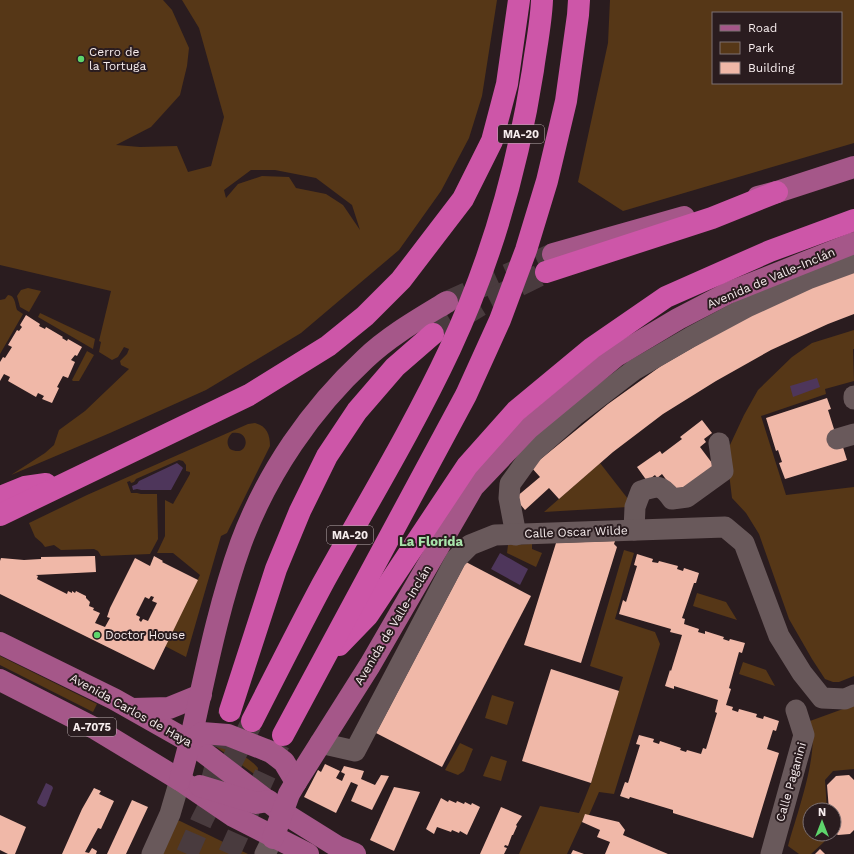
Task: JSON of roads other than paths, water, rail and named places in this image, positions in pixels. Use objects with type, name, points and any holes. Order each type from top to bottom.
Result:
[{"type":"highway","points":[[0,515],[249,396],[328,346],[365,316],[401,280],[463,199],[492,141],[506,84],[518,0]]},
{"type":"highway","name":"MA-20","points":[[252,721],[322,587],[407,434],[450,349],[485,265],[508,192],[528,104],[541,17],[542,0]]},
{"type":"highway","name":"MA-20","points":[[283,735],[466,395],[500,320],[526,250],[547,181],[566,101],[579,0]]},
{"type":"highway","points":[[550,263],[712,218],[777,192]]},
{"type":"highway","points":[[320,665],[368,615],[467,466],[516,411],[592,348],[666,297],[770,251],[854,220]]},
{"type":"highway","points":[[230,711],[276,568],[300,511],[327,456],[357,411],[395,367],[433,334]]},
{"type":"highway","points":[[0,497],[25,487],[75,479]]},
{"type":"main road","points":[[777,192],[854,168]]},
{"type":"main road","name":"Avenida de Valle-Inclán","points":[[269,846],[284,797],[374,658],[473,487],[529,428],[616,356],[678,319],[728,293],[854,243]]},
{"type":"main road","points":[[180,780],[201,695],[215,628],[241,542],[267,484],[301,430],[334,389],[372,353],[401,330],[447,302]]},
{"type":"main road","name":"Avenida Carlos de Haya","points":[[0,643],[132,709],[284,797],[338,847],[355,854]]},
{"type":"main road","name":"A-7075","points":[[0,680],[96,729],[180,780]]},
{"type":"main road","points":[[132,709],[169,708],[201,695]]},
{"type":"main road","points":[[180,780],[256,803],[284,797],[284,762],[271,752],[228,735],[202,733],[190,742]]},
{"type":"main road","points":[[180,780],[233,816],[269,846],[308,854]]},
{"type":"street","points":[[516,534],[509,498],[510,484],[533,452],[579,411],[634,370],[746,307],[808,279],[854,262]]},
{"type":"street","points":[[634,530],[635,507],[641,492],[656,486],[665,490],[672,499],[687,497],[723,471],[719,443]]},
{"type":"street","name":"Calle Oscar Wilde","points":[[320,743],[355,752],[456,559],[470,545],[495,535],[725,527],[744,543],[762,595],[779,636],[802,673],[822,698],[845,699],[854,695]]},
{"type":"street","name":"Calle Paganini","points":[[770,854],[804,735],[796,710]]},
{"type":"street","points":[[152,854],[170,814],[180,780]]},
{"type":"tunnel","points":[[447,302],[553,254]]},
{"type":"tunnel","points":[[433,334],[484,303],[546,272]]},
{"type":"tunnel","points":[[212,780],[230,711]]},
{"type":"tunnel","points":[[187,854],[202,820],[251,724]]},
{"type":"tunnel","points":[[229,854],[282,737]]},
{"type":"place","name":"Cerro de la Tortuga","points":[[81,59]]},
{"type":"place","name":"Doctor House","points":[[97,635]]},
{"type":"district","name":"La Florida","points":[[431,541]]}]
